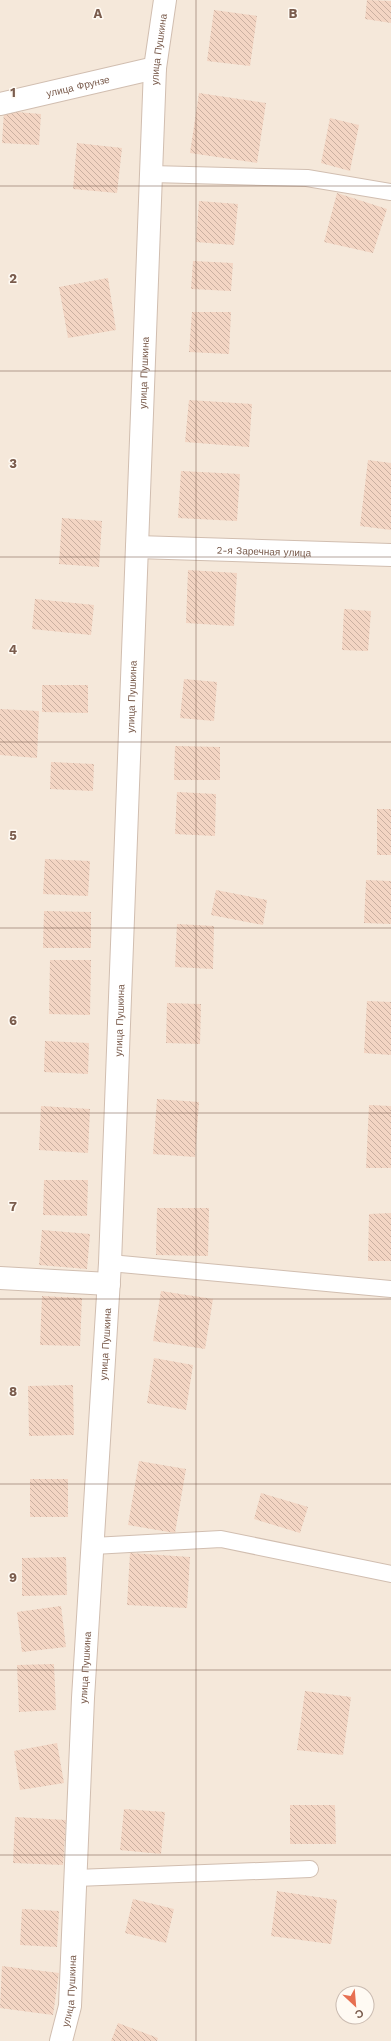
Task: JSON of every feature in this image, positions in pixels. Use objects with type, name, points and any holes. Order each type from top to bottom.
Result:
[{"type":"street","name":"улица Пушкина","points":[[61,2041],[70,2006],[83,1698],[110,1273],[155,68],[165,0]]},
{"type":"street","name":"улица Фрунзе","points":[[0,104],[155,68]]},
{"type":"street","name":"2-я Заречная улица","points":[[137,547],[391,555]]},
{"type":"street","points":[[0,1278],[110,1273]]},
{"type":"lane","points":[[151,174],[307,178],[391,192]]},
{"type":"lane","points":[[110,1273],[391,1289]]},
{"type":"lane","points":[[93,1546],[222,1539],[391,1574]]},
{"type":"lane","points":[[76,1878],[310,1869]]},
{"type":"shaded area","points":[[0,0],[391,0],[391,2041],[0,2041]]},
{"type":"building","points":[[367,0],[391,1],[391,23],[365,19]]},
{"type":"building","points":[[214,10],[257,16],[250,66],[207,61]]},
{"type":"building","points":[[199,93],[266,103],[257,163],[190,153]]},
{"type":"building","points":[[4,111],[41,114],[39,145],[2,143]]},
{"type":"building","points":[[330,118],[359,125],[350,171],[321,163]]},
{"type":"building","points":[[77,143],[122,148],[117,193],[73,189]]},
{"type":"building","points":[[337,193],[387,209],[373,253],[324,242]]},
{"type":"building","points":[[199,201],[238,204],[234,245],[196,242]]},
{"type":"building","points":[[193,261],[233,263],[231,291],[191,289]]},
{"type":"building","points":[[108,278],[116,330],[68,338],[59,287]]},
{"type":"building","points":[[192,312],[231,312],[229,354],[189,352]]},
{"type":"building","points":[[189,400],[252,404],[249,447],[185,442]]},
{"type":"building","points":[[368,460],[391,463],[391,530],[360,526]]},
{"type":"building","points":[[181,471],[240,474],[237,521],[178,518]]},
{"type":"building","points":[[62,518],[102,521],[99,567],[59,564]]},
{"type":"building","points":[[188,570],[237,573],[234,626],[186,623]]},
{"type":"building","points":[[35,599],[94,605],[91,635],[32,629]]},
{"type":"building","points":[[344,609],[371,611],[368,651],[342,650]]},
{"type":"building","points":[[184,679],[217,682],[214,721],[180,718]]},
{"type":"building","points":[[42,685],[88,685],[88,713],[42,712]]},
{"type":"building","points":[[0,709],[39,711],[37,758],[0,755]]},
{"type":"building","points":[[175,746],[220,747],[220,780],[174,780]]},
{"type":"building","points":[[51,762],[94,764],[93,791],[50,789]]},
{"type":"building","points":[[177,792],[216,794],[215,836],[175,834]]},
{"type":"building","points":[[377,809],[391,809],[391,855],[377,855]]},
{"type":"building","points":[[45,859],[90,861],[88,896],[43,894]]},
{"type":"building","points":[[366,880],[391,881],[391,924],[364,923]]},
{"type":"building","points":[[216,890],[267,900],[263,925],[211,915]]},
{"type":"building","points":[[44,911],[91,912],[91,948],[43,948]]},
{"type":"building","points":[[177,924],[214,926],[213,969],[175,967]]},
{"type":"building","points":[[50,960],[91,960],[90,1015],[49,1014]]},
{"type":"building","points":[[367,1001],[391,1002],[391,1055],[364,1053]]},
{"type":"building","points":[[167,1003],[201,1004],[200,1044],[166,1043]]},
{"type":"building","points":[[45,1041],[89,1043],[88,1074],[44,1072]]},
{"type":"building","points":[[157,1099],[199,1102],[195,1157],[153,1154]]},
{"type":"building","points":[[369,1105],[391,1106],[391,1168],[366,1168]]},
{"type":"building","points":[[41,1106],[90,1109],[88,1153],[39,1150]]},
{"type":"building","points":[[44,1180],[88,1180],[87,1216],[43,1215]]},
{"type":"building","points":[[157,1208],[209,1208],[208,1256],[156,1255]]},
{"type":"building","points":[[391,1213],[391,1261],[368,1261],[369,1214]]},
{"type":"building","points":[[42,1230],[90,1234],[87,1269],[39,1265]]},
{"type":"building","points":[[161,1291],[213,1299],[205,1349],[153,1341]]},
{"type":"building","points":[[42,1296],[82,1298],[80,1346],[40,1345]]},
{"type":"building","points":[[154,1358],[193,1365],[186,1410],[147,1403]]},
{"type":"building","points":[[73,1385],[74,1435],[29,1436],[28,1386]]},
{"type":"building","points":[[139,1461],[186,1469],[175,1533],[128,1525]]},
{"type":"building","points":[[30,1479],[68,1479],[68,1517],[30,1517]]},
{"type":"building","points":[[261,1493],[308,1507],[300,1533],[254,1519]]},
{"type":"building","points":[[130,1553],[190,1557],[187,1608],[127,1605]]},
{"type":"building","points":[[66,1557],[67,1595],[22,1596],[22,1558]]},
{"type":"building","points":[[61,1606],[66,1647],[22,1652],[17,1612]]},
{"type":"building","points":[[54,1664],[56,1710],[19,1712],[17,1665]]},
{"type":"building","points":[[305,1691],[351,1697],[343,1755],[297,1750]]},
{"type":"building","points":[[57,1743],[64,1783],[20,1790],[14,1751]]},
{"type":"building","points":[[290,1805],[335,1805],[336,1844],[290,1844]]},
{"type":"building","points":[[124,1809],[165,1812],[161,1854],[120,1850]]},
{"type":"building","points":[[15,1817],[66,1820],[63,1865],[13,1863]]},
{"type":"building","points":[[277,1891],[337,1900],[331,1944],[271,1936]]},
{"type":"building","points":[[133,1899],[174,1909],[166,1943],[125,1933]]},
{"type":"building","points":[[22,1909],[59,1911],[57,1947],[20,1945]]},
{"type":"building","points":[[2,1966],[59,1973],[53,2015],[0,2008]]},
{"type":"building","points":[[118,2023],[158,2038],[157,2041],[111,2041]]}]
